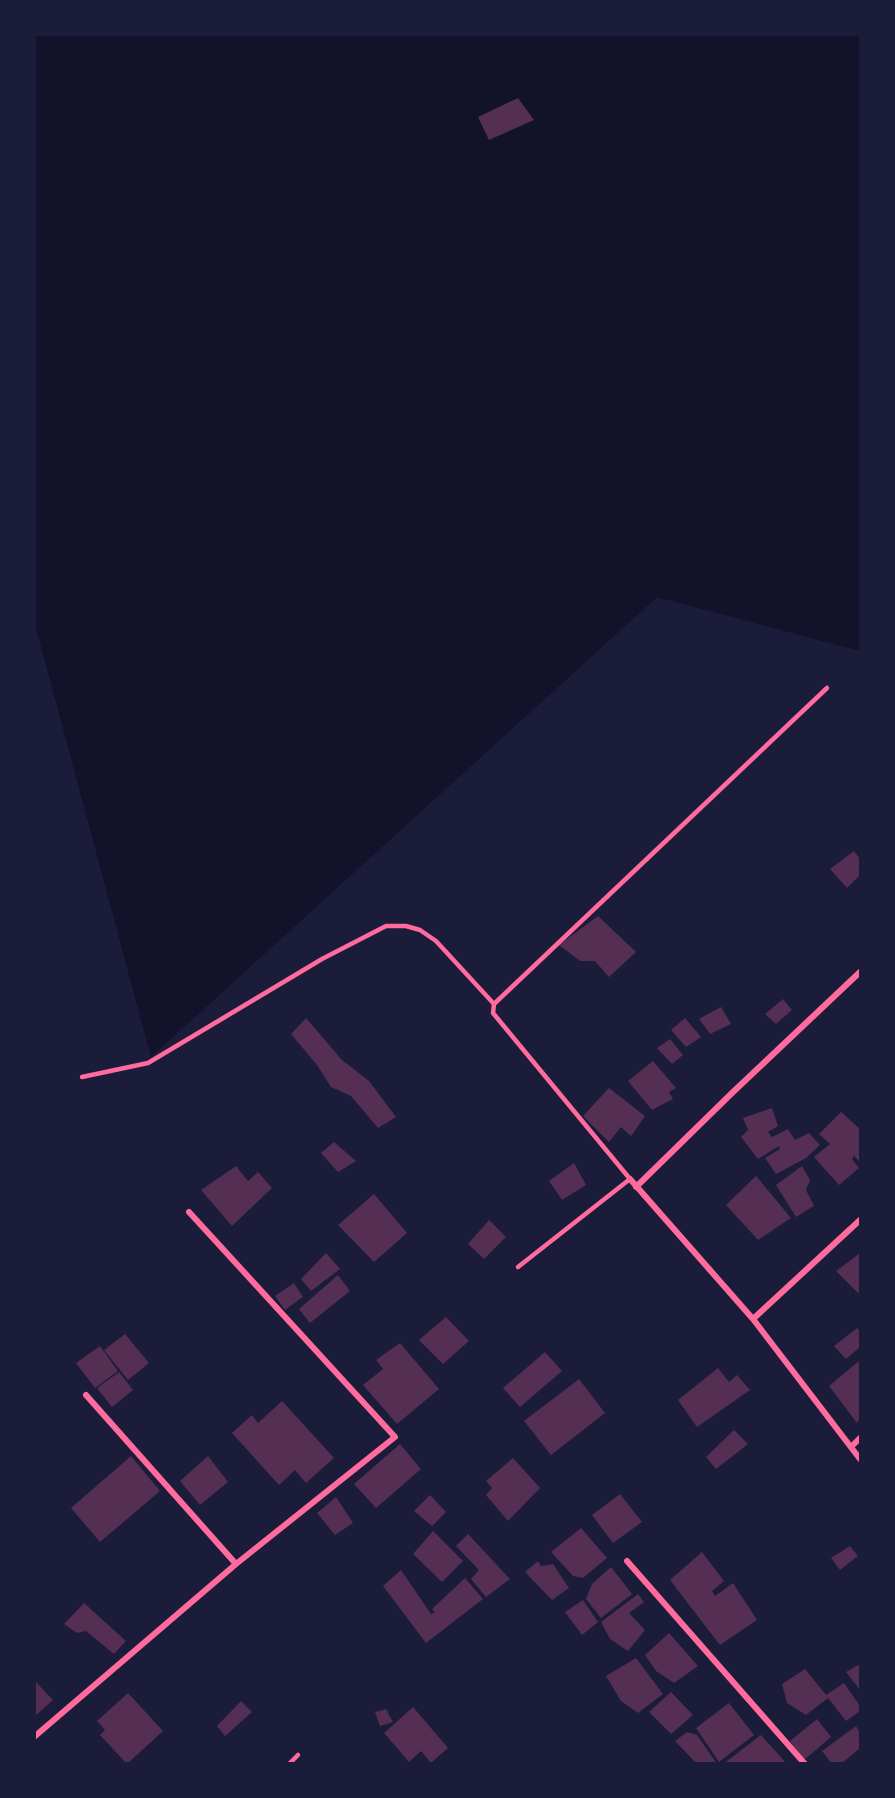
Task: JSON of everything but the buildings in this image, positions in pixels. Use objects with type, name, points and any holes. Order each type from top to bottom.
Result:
[{"type":"street","points":[[636,1187],[861,972]]},
{"type":"street","points":[[630,1179],[753,1319],[861,1458]]},
{"type":"street","points":[[34,1737],[236,1564],[395,1437],[189,1212]]},
{"type":"street","points":[[753,1319],[861,1220]]},
{"type":"street","points":[[86,1395],[236,1564]]},
{"type":"street","points":[[851,1447],[861,1438]]},
{"type":"street","points":[[627,1561],[805,1764]]},
{"type":"lane","points":[[518,1267],[630,1179],[493,1013],[494,1004],[827,688]]},
{"type":"lane","points":[[82,1077],[148,1063],[322,959],[386,926],[406,926],[420,930],[436,941],[494,1004]]},
{"type":"lane","points":[[289,1764],[297,1755]]},
{"type":"shaded area","points":[[34,35],[860,35],[860,651],[657,597],[151,1057],[35,624]]}]
